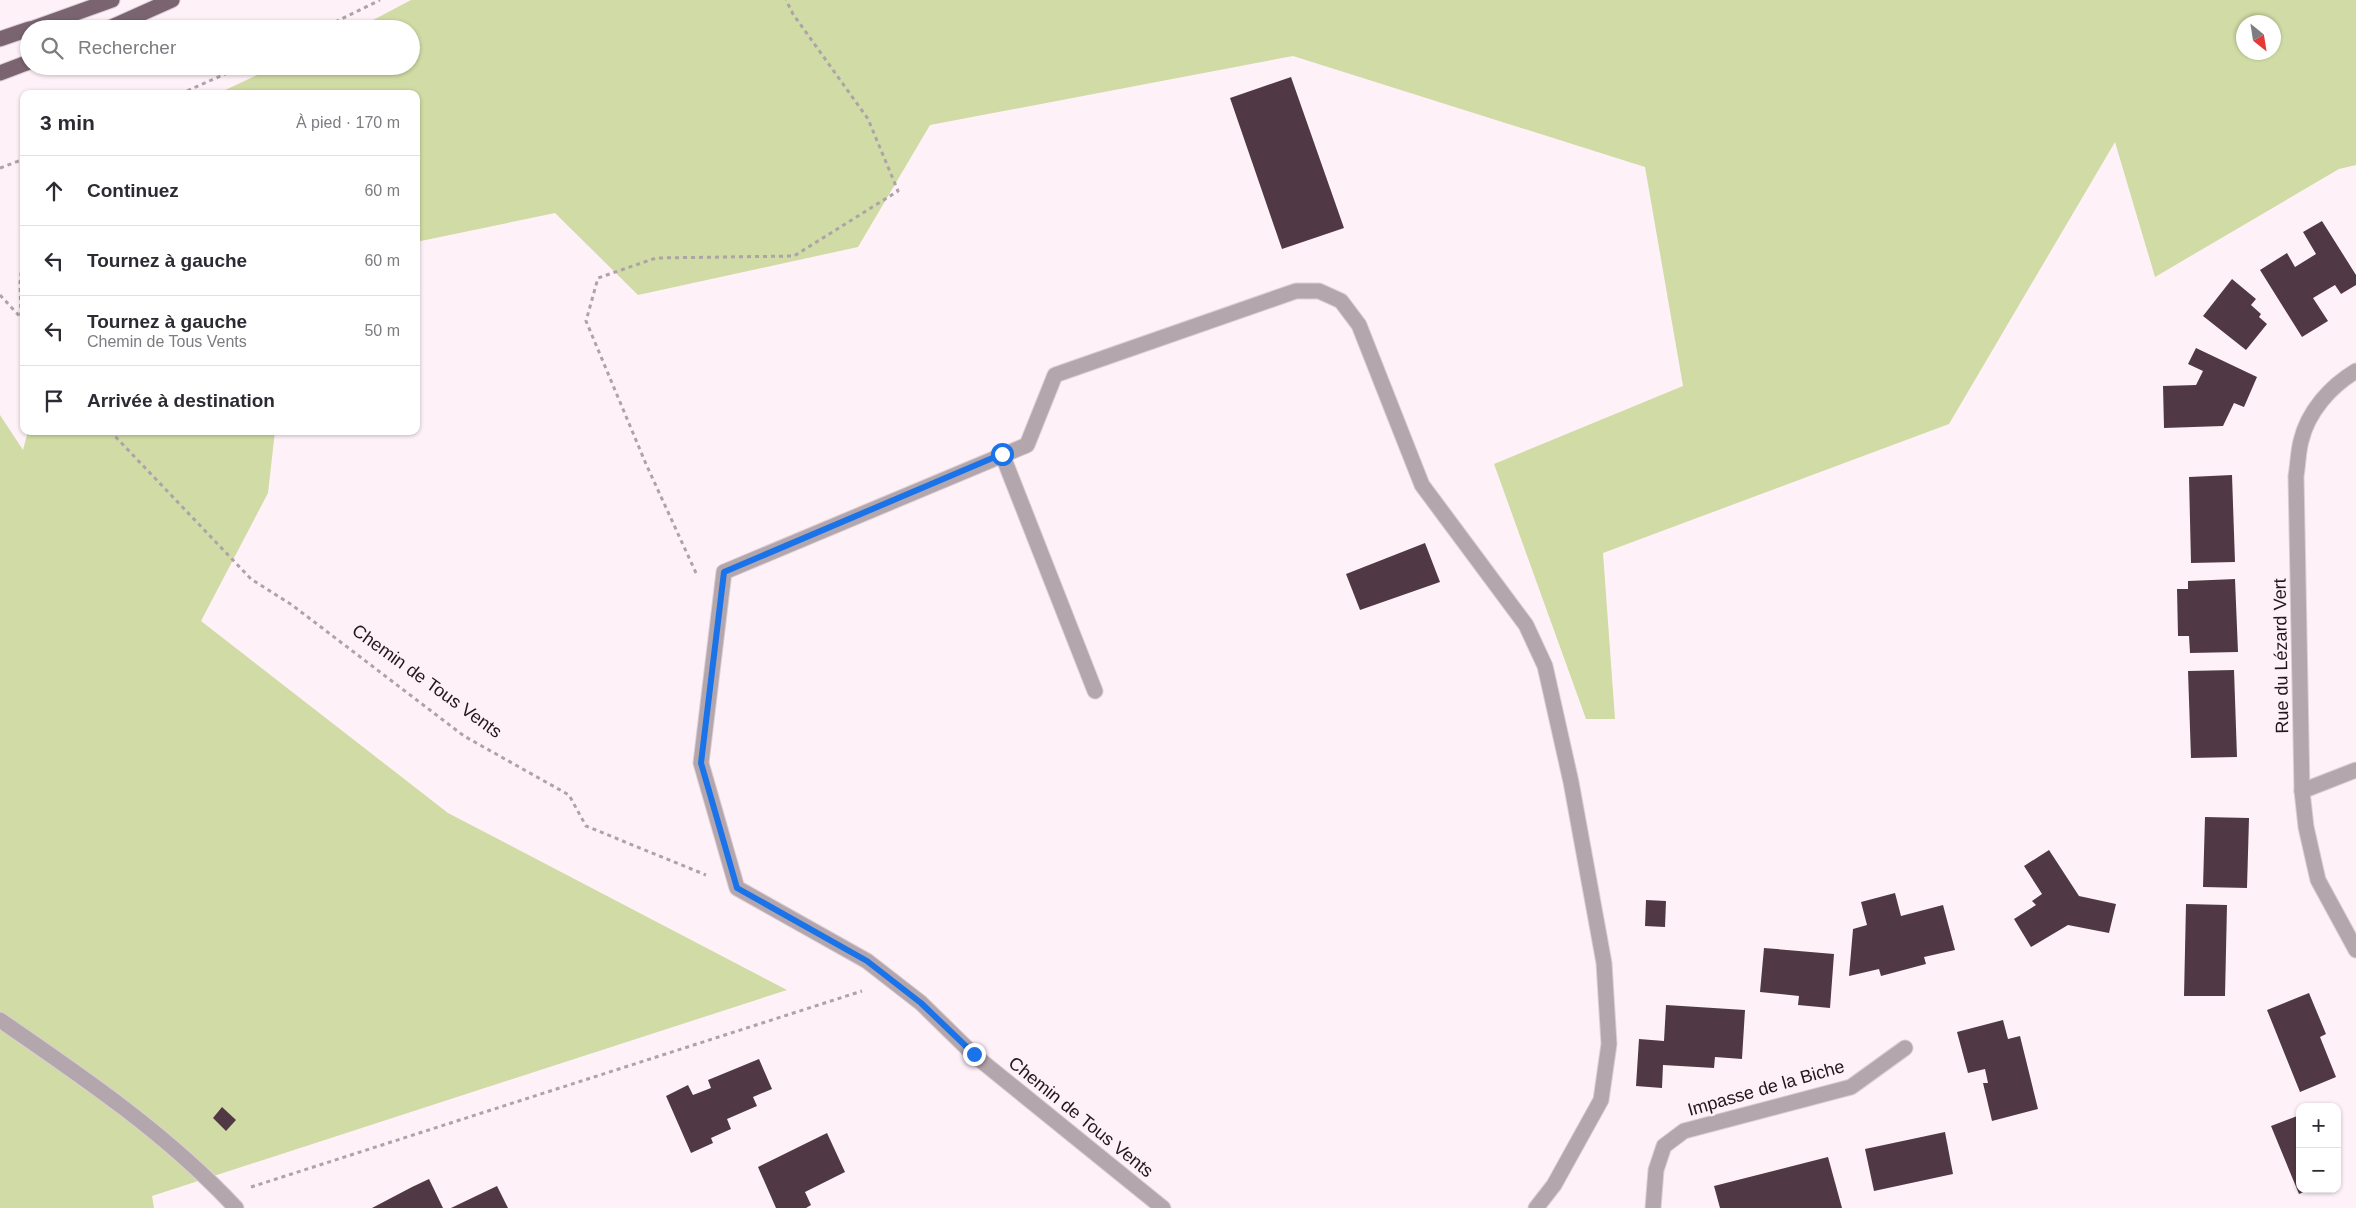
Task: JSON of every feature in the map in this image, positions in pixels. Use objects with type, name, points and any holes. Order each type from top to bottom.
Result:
[{"type":"main road","points":[[55,20],[112,0]]},
{"type":"main road","points":[[128,20],[172,0]]},
{"type":"main road","points":[[0,39],[20,32]]},
{"type":"main road","points":[[0,73],[20,65]]},
{"type":"street","points":[[737,888],[701,763],[724,572],[1027,445],[1054,376],[1296,290],[1319,290],[1340,301],[1359,324],[1422,485],[1526,625],[1546,666],[1571,782],[1604,963],[1609,1044],[1601,1100],[1554,1185],[1536,1208]]},
{"type":"street","name":"Rue du Lézard Vert","points":[[2356,371],[2343,379],[2319,401],[2301,440],[2296,476],[2302,791],[2306,826],[2318,880],[2356,950]]},
{"type":"street","points":[[1002,454],[1094,691]]},
{"type":"street","points":[[2302,791],[2356,770]]},
{"type":"street","name":"Chemin de Tous Vents","points":[[737,888],[867,961],[921,1003],[974,1054],[1163,1208]]},
{"type":"street","points":[[0,1020],[66,1065],[142,1122],[191,1162],[236,1208]]},
{"type":"street","name":"Impasse de la Biche","points":[[1653,1208],[1656,1170],[1664,1146],[1684,1131],[1851,1087],[1905,1048]]},
{"type":"path","points":[[339,20],[380,0]]},
{"type":"path","points":[[698,578],[646,464],[586,322],[598,278],[656,258],[794,256],[898,191],[868,119],[793,14],[786,0]]},
{"type":"path","points":[[189,90],[223,75]]},
{"type":"path","points":[[0,168],[20,160]]},
{"type":"path","points":[[19,315],[20,283]]},
{"type":"path","points":[[0,295],[19,315]]},
{"type":"path","name":"Chemin de Tous Vents","points":[[114,435],[250,579],[292,605],[464,736],[569,795],[586,826],[737,888]]},
{"type":"path","points":[[224,1196],[893,981]]},
{"type":"green space","points":[[411,0],[2356,0],[2356,165],[2339,169],[2155,277],[2115,142],[1949,424],[1603,553],[1615,719],[1586,719],[1494,464],[1683,386],[1645,167],[1293,56],[930,125],[858,247],[638,295],[555,213],[420,241],[420,90],[225,90],[257,75],[420,75],[420,20],[373,20]]},
{"type":"green space","points":[[0,415],[23,450],[27,435],[275,435],[268,493],[201,621],[448,813],[787,990],[152,1196],[154,1208],[0,1208]]},
{"type":"building","points":[[1291,77],[1344,228],[1282,249],[1230,98]]},
{"type":"building","points":[[2322,221],[2356,275],[2356,285],[2341,294],[2335,285],[2313,298],[2328,321],[2302,337],[2260,270],[2287,253],[2295,267],[2316,254],[2303,232]]},
{"type":"building","points":[[2232,279],[2256,299],[2251,305],[2261,314],[2259,317],[2267,324],[2246,350],[2203,316]]},
{"type":"building","points":[[2196,348],[2257,377],[2244,407],[2234,403],[2223,426],[2164,428],[2163,386],[2196,385],[2203,371],[2188,364]]},
{"type":"building","points":[[2232,475],[2235,562],[2191,563],[2189,477]]},
{"type":"building","points":[[1425,543],[1440,582],[1360,610],[1346,574]]},
{"type":"building","points":[[2235,579],[2238,652],[2190,653],[2189,636],[2178,636],[2177,589],[2188,589],[2188,581]]},
{"type":"building","points":[[2234,670],[2237,757],[2191,758],[2188,671]]},
{"type":"building","points":[[2205,817],[2249,818],[2247,888],[2203,887]]},
{"type":"building","points":[[2049,850],[2079,896],[2116,904],[2109,933],[2068,925],[2031,947],[2014,919],[2036,905],[2032,901],[2042,894],[2024,866]]},
{"type":"building","points":[[1895,893],[1901,916],[1943,905],[1955,950],[1924,957],[1926,964],[1881,976],[1879,969],[1849,976],[1853,929],[1867,925],[1861,902]]},
{"type":"building","points":[[1646,900],[1666,901],[1665,927],[1645,926]]},
{"type":"building","points":[[2186,904],[2227,905],[2225,996],[2184,996]]},
{"type":"building","points":[[1764,948],[1834,954],[1830,1008],[1798,1005],[1799,996],[1760,992]]},
{"type":"building","points":[[2309,993],[2326,1034],[2320,1037],[2336,1077],[2300,1092],[2267,1010]]},
{"type":"building","points":[[1666,1005],[1745,1010],[1742,1059],[1715,1057],[1714,1068],[1663,1065],[1662,1088],[1636,1086],[1639,1039],[1664,1041]]},
{"type":"building","points":[[2003,1020],[2008,1039],[2020,1036],[2038,1109],[1992,1121],[1983,1083],[1988,1083],[1985,1069],[1968,1073],[1957,1032]]},
{"type":"building","points":[[759,1059],[772,1089],[753,1097],[757,1106],[727,1119],[731,1129],[711,1138],[713,1143],[691,1153],[666,1096],[688,1085],[693,1095],[711,1088],[708,1080]]},
{"type":"building","points":[[222,1107],[236,1120],[226,1131],[213,1118]]},
{"type":"building","points":[[2296,1117],[2296,1187],[2271,1126]]},
{"type":"building","points":[[1945,1132],[1953,1174],[1874,1191],[1865,1149]]},
{"type":"building","points":[[827,1133],[845,1172],[805,1192],[811,1205],[806,1208],[776,1208],[758,1167]]},
{"type":"building","points":[[1828,1157],[1842,1208],[1720,1208],[1714,1186]]},
{"type":"building","points":[[429,1179],[443,1208],[372,1208],[412,1187]]},
{"type":"building","points":[[497,1186],[508,1208],[451,1208]]},
{"type":"route","points":[[974,1054],[921,1003],[867,961],[737,888],[701,763],[724,572],[1002,454]]}]
